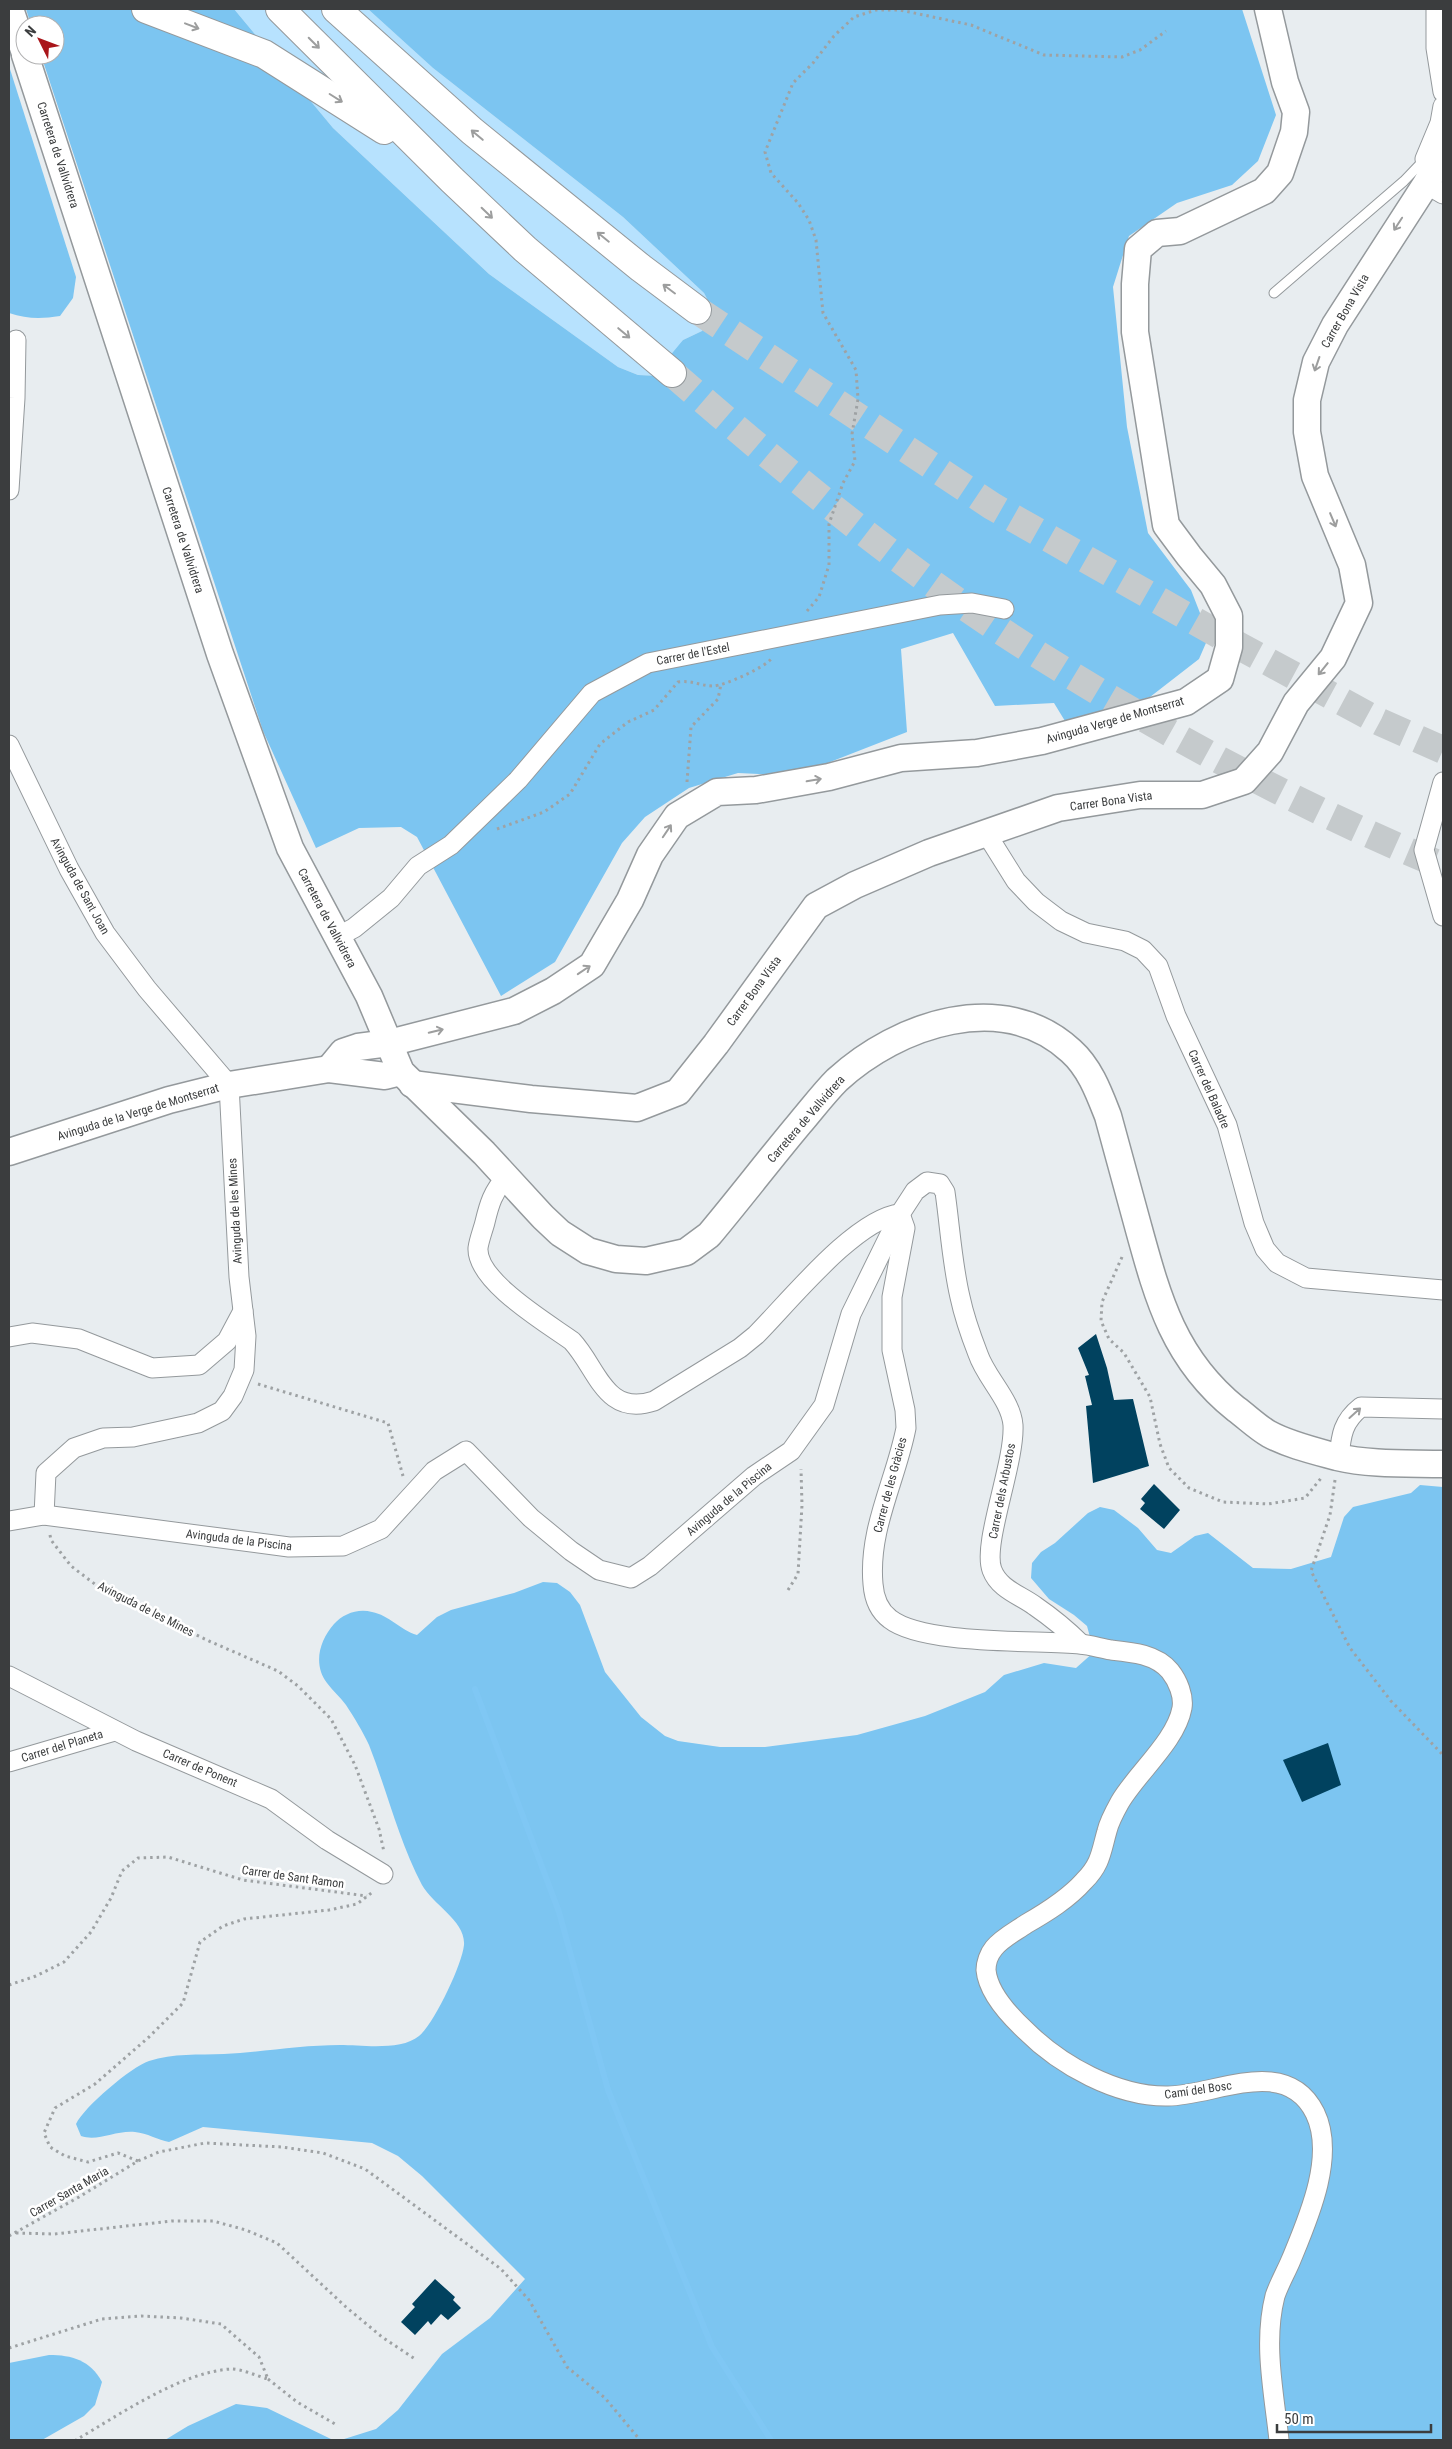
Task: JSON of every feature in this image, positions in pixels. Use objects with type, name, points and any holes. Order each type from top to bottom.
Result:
[{"type":"highway","points":[[146,9],[264,54],[345,104],[452,180]]},
{"type":"highway","points":[[280,9],[452,180],[525,249],[672,373]]},
{"type":"highway","points":[[336,9],[472,131],[641,268],[697,310]]},
{"type":"street","name":"Carretera de Vallvidrera","points":[[10,9],[15,24]]},
{"type":"street","name":"Avinguda Verge de Montserrat","points":[[329,1069],[343,1052],[369,1044],[389,1044],[514,1011],[553,991],[592,965],[630,900],[650,855],[677,816],[717,792],[756,790],[829,777],[902,758],[977,753],[1042,741],[1149,710],[1186,702],[1220,679],[1229,647],[1229,616],[1214,584],[1189,556],[1166,525],[1135,332],[1135,284],[1138,249],[1157,233],[1180,231],[1264,191],[1280,172],[1294,132],[1296,112],[1285,82],[1268,9]]},
{"type":"street","points":[[1436,9],[1436,48],[1443,92]]},
{"type":"street","name":"Carretera de Vallvidrera","points":[[29,65],[220,654],[290,848],[375,1010],[389,1044],[407,1078],[484,1152],[506,1178],[560,1233],[601,1256],[631,1261],[646,1261],[686,1252],[709,1235],[836,1081],[872,1053],[906,1035],[937,1024],[971,1018],[1008,1019],[1029,1024],[1052,1037],[1071,1051],[1087,1070],[1108,1116],[1153,1282],[1168,1323],[1184,1353],[1206,1382],[1220,1396],[1269,1434],[1339,1457],[1443,1464]]},
{"type":"street","points":[[1434,171],[1443,106]]},
{"type":"street","name":"Carrer Bona Vista","points":[[329,1069],[407,1078],[531,1099],[637,1108],[678,1092],[716,1044],[816,906],[855,885],[910,861],[1058,808],[1140,794],[1202,795],[1244,781],[1270,752],[1296,703],[1333,658],[1359,603],[1352,565],[1315,476],[1307,432],[1307,400],[1316,362],[1335,325],[1434,171]]},
{"type":"street","points":[[9,490],[15,398],[16,340]]},
{"type":"street","name":"Carrer de l'Estel","points":[[337,937],[354,928],[391,898],[418,866],[451,845],[518,780],[592,693],[648,663],[940,605],[972,602],[1004,609]]},
{"type":"street","name":"Avinguda de Sant Joan","points":[[9,744],[69,869],[105,934],[147,990],[229,1085]]},
{"type":"street","points":[[1443,782],[1424,850],[1443,916]]},
{"type":"street","name":"Carrer del Baladre","points":[[986,833],[1016,881],[1036,902],[1061,921],[1086,933],[1125,941],[1143,950],[1158,966],[1176,1016],[1227,1125],[1254,1223],[1265,1249],[1277,1263],[1306,1278],[1443,1290]]},
{"type":"street","name":"Avinguda de la Verge de Montserrat","points":[[9,1152],[169,1100],[229,1085],[329,1069]]},
{"type":"street","name":"Avinguda de les Mines","points":[[44,1515],[46,1473],[74,1448],[103,1438],[133,1437],[198,1422],[222,1412],[233,1396],[244,1370],[246,1336],[239,1277],[229,1085]]},
{"type":"street","points":[[506,1178],[495,1189],[484,1225],[478,1250],[482,1266],[493,1282],[572,1341],[607,1391],[618,1401],[629,1405],[641,1405],[654,1401],[740,1348],[756,1335],[850,1240],[869,1224],[889,1215],[900,1214]]},
{"type":"street","name":"Carrer dels Arbustos","points":[[900,1214],[915,1191],[927,1182],[940,1184],[945,1192],[962,1304],[978,1356],[988,1377],[1008,1408],[1012,1424],[1012,1446],[994,1531],[990,1556],[991,1569],[998,1580],[1008,1589],[1034,1605],[1081,1644]]},
{"type":"street","name":"Avinguda de la Piscina","points":[[9,1521],[44,1515],[289,1547],[343,1546],[381,1529],[434,1471],[466,1452],[531,1518],[571,1551],[600,1570],[631,1578],[650,1566],[754,1476],[791,1450],[800,1438],[824,1404],[851,1314],[900,1214]]},
{"type":"street","name":"Carrer de les Gràcies","points":[[900,1214],[905,1228],[892,1297],[892,1350],[905,1410],[906,1428],[875,1539],[873,1566],[876,1604],[890,1619],[909,1629],[959,1636],[1038,1643],[1081,1644]]},
{"type":"street","points":[[9,1337],[32,1333],[79,1339],[152,1368],[199,1365],[226,1341],[243,1311]]},
{"type":"street","points":[[1339,1457],[1341,1431],[1351,1415],[1361,1407],[1443,1409]]},
{"type":"street","name":"Camí del Bosc","points":[[1081,1644],[1145,1655],[1168,1668],[1179,1687],[1183,1706],[1168,1738],[1120,1804],[1107,1830],[1103,1853],[1095,1868],[1086,1880],[1067,1897],[994,1948],[986,1968],[989,1982],[1017,2022],[1037,2042],[1063,2061],[1092,2077],[1139,2093],[1170,2096],[1223,2085],[1265,2082],[1280,2083],[1295,2089],[1307,2099],[1317,2117],[1321,2157],[1317,2191],[1276,2294],[1269,2339],[1279,2440]]},
{"type":"street","name":"Carrer de Ponent","points":[[9,1676],[115,1731],[271,1799],[327,1840],[383,1874]]},
{"type":"street","name":"Carrer del Planeta","points":[[9,1762],[115,1731]]},
{"type":"lane","points":[[1274,293],[1404,181],[1434,171]]},
{"type":"path","points":[[463,833],[487,833],[544,812],[570,794],[600,744],[628,722],[654,710],[678,682],[691,681],[713,686],[736,679],[770,661],[786,636],[818,597],[829,565],[829,524],[843,482],[855,460],[852,434],[858,398],[856,370],[823,314],[816,240],[809,220],[798,203],[771,173],[765,152],[793,84],[813,63],[834,36],[854,17],[876,10],[900,10],[971,25],[1044,55],[1122,57],[1140,50],[1166,31]]},
{"type":"path","points":[[698,803],[686,781],[692,742],[691,726],[718,699],[721,684]]},
{"type":"path","points":[[1137,1222],[1102,1302],[1101,1321],[1109,1340],[1124,1353],[1150,1397],[1160,1444],[1169,1468],[1189,1488],[1223,1502],[1268,1504],[1305,1498],[1339,1457]]},
{"type":"path","points":[[240,1379],[388,1423],[409,1498]]},
{"type":"path","points":[[788,1590],[798,1574],[802,1505],[800,1438]]},
{"type":"path","points":[[1339,1457],[1330,1515],[1311,1571],[1350,1648],[1391,1701],[1443,1755]]},
{"type":"path","name":"Avinguda de les Mines","points":[[44,1515],[51,1540],[71,1566],[104,1591],[209,1641],[278,1671],[298,1686],[331,1719],[355,1765],[379,1829],[384,1850],[383,1874]]},
{"type":"path","name":"Carrer de Sant Ramon","points":[[9,1984],[36,1976],[64,1962],[91,1932],[111,1898],[122,1870],[138,1858],[168,1857],[243,1880],[367,1896]]},
{"type":"path","points":[[138,2161],[118,2153],[88,2162],[65,2156],[50,2147],[44,2133],[55,2108],[95,2084],[150,2037],[183,2003],[200,1942],[223,1926],[244,1918],[329,1910],[357,1904],[377,1888],[383,1874]]},
{"type":"path","name":"Carrer Santa Maria","points":[[9,2236],[138,2161],[159,2152],[205,2143],[282,2147],[324,2153],[365,2169],[501,2269],[529,2300],[567,2367],[605,2398],[640,2440]]},
{"type":"path","points":[[15,2232],[54,2234],[172,2221],[213,2221],[246,2230],[277,2243],[346,2307],[382,2337],[415,2359]]},
{"type":"path","points":[[9,2348],[102,2319],[141,2316],[180,2318],[221,2324],[259,2357],[268,2379]]},
{"type":"path","points":[[76,2440],[150,2395],[206,2374],[233,2369],[268,2379],[297,2402],[335,2424]]},
{"type":"shaded area","points":[[26,9],[234,9],[333,128],[489,274],[618,367],[638,375],[660,376],[669,357],[683,340],[702,331],[714,312],[704,293],[623,217],[433,68],[368,9],[1242,9],[1276,115],[1258,161],[1232,185],[1177,203],[1129,236],[1113,287],[1127,427],[1148,533],[1191,590],[1209,636],[1199,659],[1150,697],[1065,721],[1054,703],[995,706],[953,633],[901,649],[907,732],[825,764],[784,775],[738,773],[689,788],[645,817],[622,843],[555,962],[501,996],[417,837],[401,827],[359,828],[316,848],[263,731],[44,65],[65,65],[65,15],[28,15]]},
{"type":"shaded area","points":[[234,9],[368,9],[433,68],[623,217],[704,293],[714,312],[702,331],[683,340],[660,376],[638,375],[618,367],[489,274],[333,128]]},
{"type":"shaded area","points":[[9,66],[76,277],[73,298],[60,316],[34,318],[9,313]]},
{"type":"shaded area","points":[[1420,1485],[1443,1487],[1443,2440],[341,2440],[376,2429],[398,2410],[442,2354],[490,2318],[525,2279],[422,2176],[398,2156],[372,2143],[203,2127],[169,2142],[135,2132],[94,2138],[81,2136],[76,2124],[88,2108],[120,2079],[149,2061],[177,2056],[239,2053],[311,2046],[381,2046],[402,2044],[419,2036],[432,2020],[446,1994],[458,1966],[464,1945],[460,1928],[422,1885],[400,1833],[369,1745],[344,1702],[327,1683],[320,1669],[320,1653],[325,1638],[334,1624],[346,1615],[356,1611],[378,1614],[417,1635],[437,1617],[451,1610],[514,1593],[543,1582],[557,1583],[570,1592],[580,1605],[605,1672],[641,1717],[665,1736],[678,1741],[720,1747],[765,1747],[857,1735],[925,1716],[985,1692],[1004,1675],[1044,1663],[1076,1668],[1094,1652],[1087,1626],[1049,1599],[1031,1578],[1032,1563],[1041,1552],[1055,1543],[1088,1513],[1100,1507],[1114,1510],[1138,1528],[1157,1550],[1171,1553],[1195,1536],[1208,1533],[1253,1568],[1291,1569],[1331,1557],[1344,1517],[1353,1507],[1411,1493]]},
{"type":"shaded area","points":[[49,2355],[65,2356],[80,2360],[92,2368],[102,2382],[95,2405],[84,2416],[42,2440],[9,2440],[9,2363]]},
{"type":"shaded area","points":[[236,2404],[267,2408],[333,2440],[165,2440],[188,2426]]},
{"type":"building","points":[[1096,1334],[1107,1368],[1114,1400],[1133,1399],[1149,1466],[1093,1483],[1086,1406],[1092,1405],[1085,1376],[1089,1375],[1078,1348]]},
{"type":"building","points":[[1154,1484],[1180,1510],[1164,1529],[1140,1509],[1145,1503],[1141,1499]]},
{"type":"building","points":[[1328,1743],[1341,1785],[1302,1802],[1283,1760]]},
{"type":"building","points":[[435,2279],[455,2297],[453,2300],[461,2308],[448,2320],[441,2314],[431,2325],[428,2321],[415,2335],[401,2322],[415,2307],[412,2304]]},
{"type":"waterway","points":[[475,1689],[559,1912],[608,2090],[712,2347],[771,2440]]},
{"type":"tunnel","points":[[697,310],[992,506],[1241,647],[1380,722],[1443,750]]},
{"type":"tunnel","points":[[672,373],[844,517],[979,617],[1076,678],[1230,766],[1335,818],[1443,866]]}]
